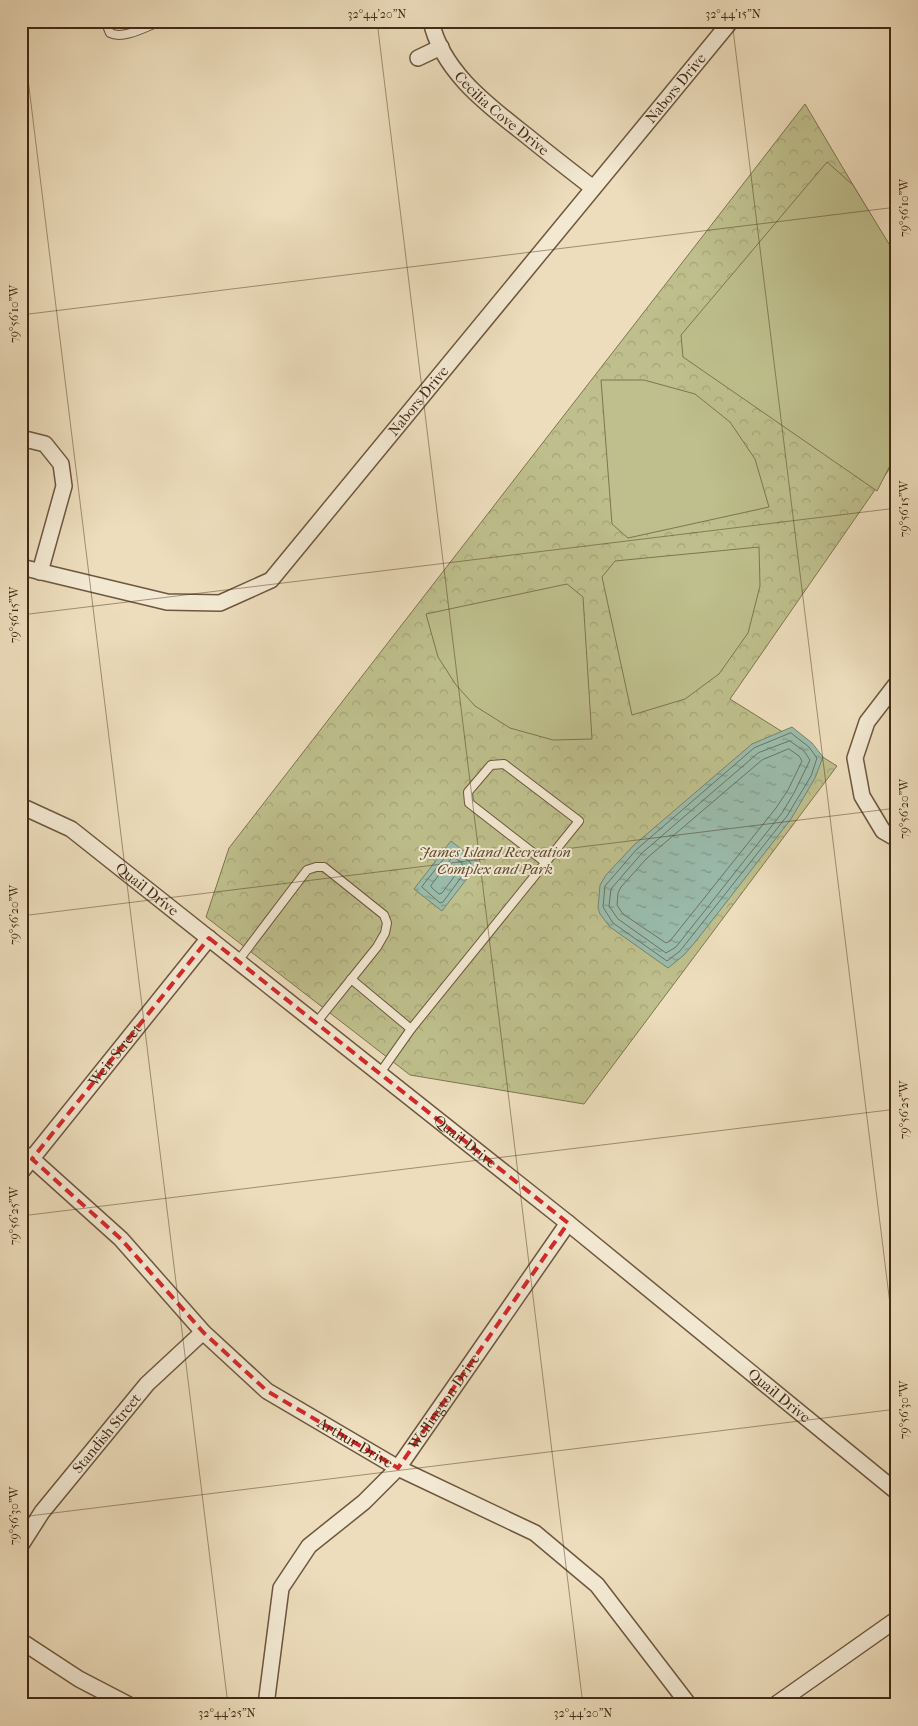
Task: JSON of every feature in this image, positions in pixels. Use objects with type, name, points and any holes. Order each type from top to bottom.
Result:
[{"type":"street","name":"Cecilia Cove Drive","points":[[431,21],[445,56],[463,80],[486,103],[593,188]]},
{"type":"street","name":"Nabors Drive","points":[[21,567],[167,602],[220,603],[271,580],[731,21]]},
{"type":"street","points":[[418,58],[441,47]]},
{"type":"street","points":[[21,438],[45,444],[61,464],[64,486],[40,572]]},
{"type":"street","points":[[897,683],[867,722],[855,758],[862,796],[883,831],[897,839]]},
{"type":"street","name":"Quail Drive","points":[[21,806],[71,829],[568,1223],[897,1492]]},
{"type":"street","name":"Weir Street","points":[[21,1172],[26,1155],[209,938]]},
{"type":"street","name":"Arthur Drive","points":[[26,1155],[121,1239],[203,1332],[267,1392],[398,1468],[535,1533],[597,1585],[689,1705]]},
{"type":"street","name":"Wellington Drive","points":[[266,1705],[281,1588],[309,1546],[364,1502],[398,1468],[568,1223]]},
{"type":"street","name":"Standish Street","points":[[21,1545],[42,1512],[147,1384],[203,1332]]},
{"type":"street","points":[[775,1705],[897,1619]]},
{"type":"street","points":[[21,1641],[80,1679],[129,1705]]},
{"type":"lane","points":[[105,21],[110,33],[115,35],[122,35],[161,21]]},
{"type":"lane","points":[[380,1073],[411,1029],[579,821],[504,764],[491,765],[468,792],[469,803],[545,862]]},
{"type":"lane","points":[[238,960],[307,870],[316,867],[324,867],[384,915],[387,923],[386,933],[316,1023]]},
{"type":"lane","points":[[351,979],[411,1029]]},
{"type":"highlighted area","points":[[209,938],[568,1223],[398,1468],[267,1391],[203,1332],[121,1239],[32,1159]]},
{"type":"green space","name":"James Island Recreation Complex and Park","points":[[805,104],[897,259],[897,458],[730,699],[837,766],[584,1104],[410,1075],[206,917],[229,848]]},
{"type":"green space","points":[[827,162],[853,185],[897,257],[897,452],[877,491],[683,357],[681,335]]},
{"type":"green space","points":[[601,380],[644,380],[695,394],[730,422],[755,459],[769,507],[628,538],[612,524]]},
{"type":"green space","points":[[759,547],[760,586],[748,633],[719,674],[685,699],[632,715],[602,577],[615,561]]},
{"type":"green space","points":[[567,584],[583,597],[592,739],[553,740],[510,728],[475,706],[456,685],[438,657],[426,614]]},
{"type":"water","points":[[792,727],[812,743],[823,757],[815,778],[791,819],[696,941],[684,955],[668,968],[610,927],[600,914],[598,908],[600,885],[606,875],[634,845],[752,744]]},
{"type":"water","points":[[451,841],[479,863],[442,911],[414,889]]}]
